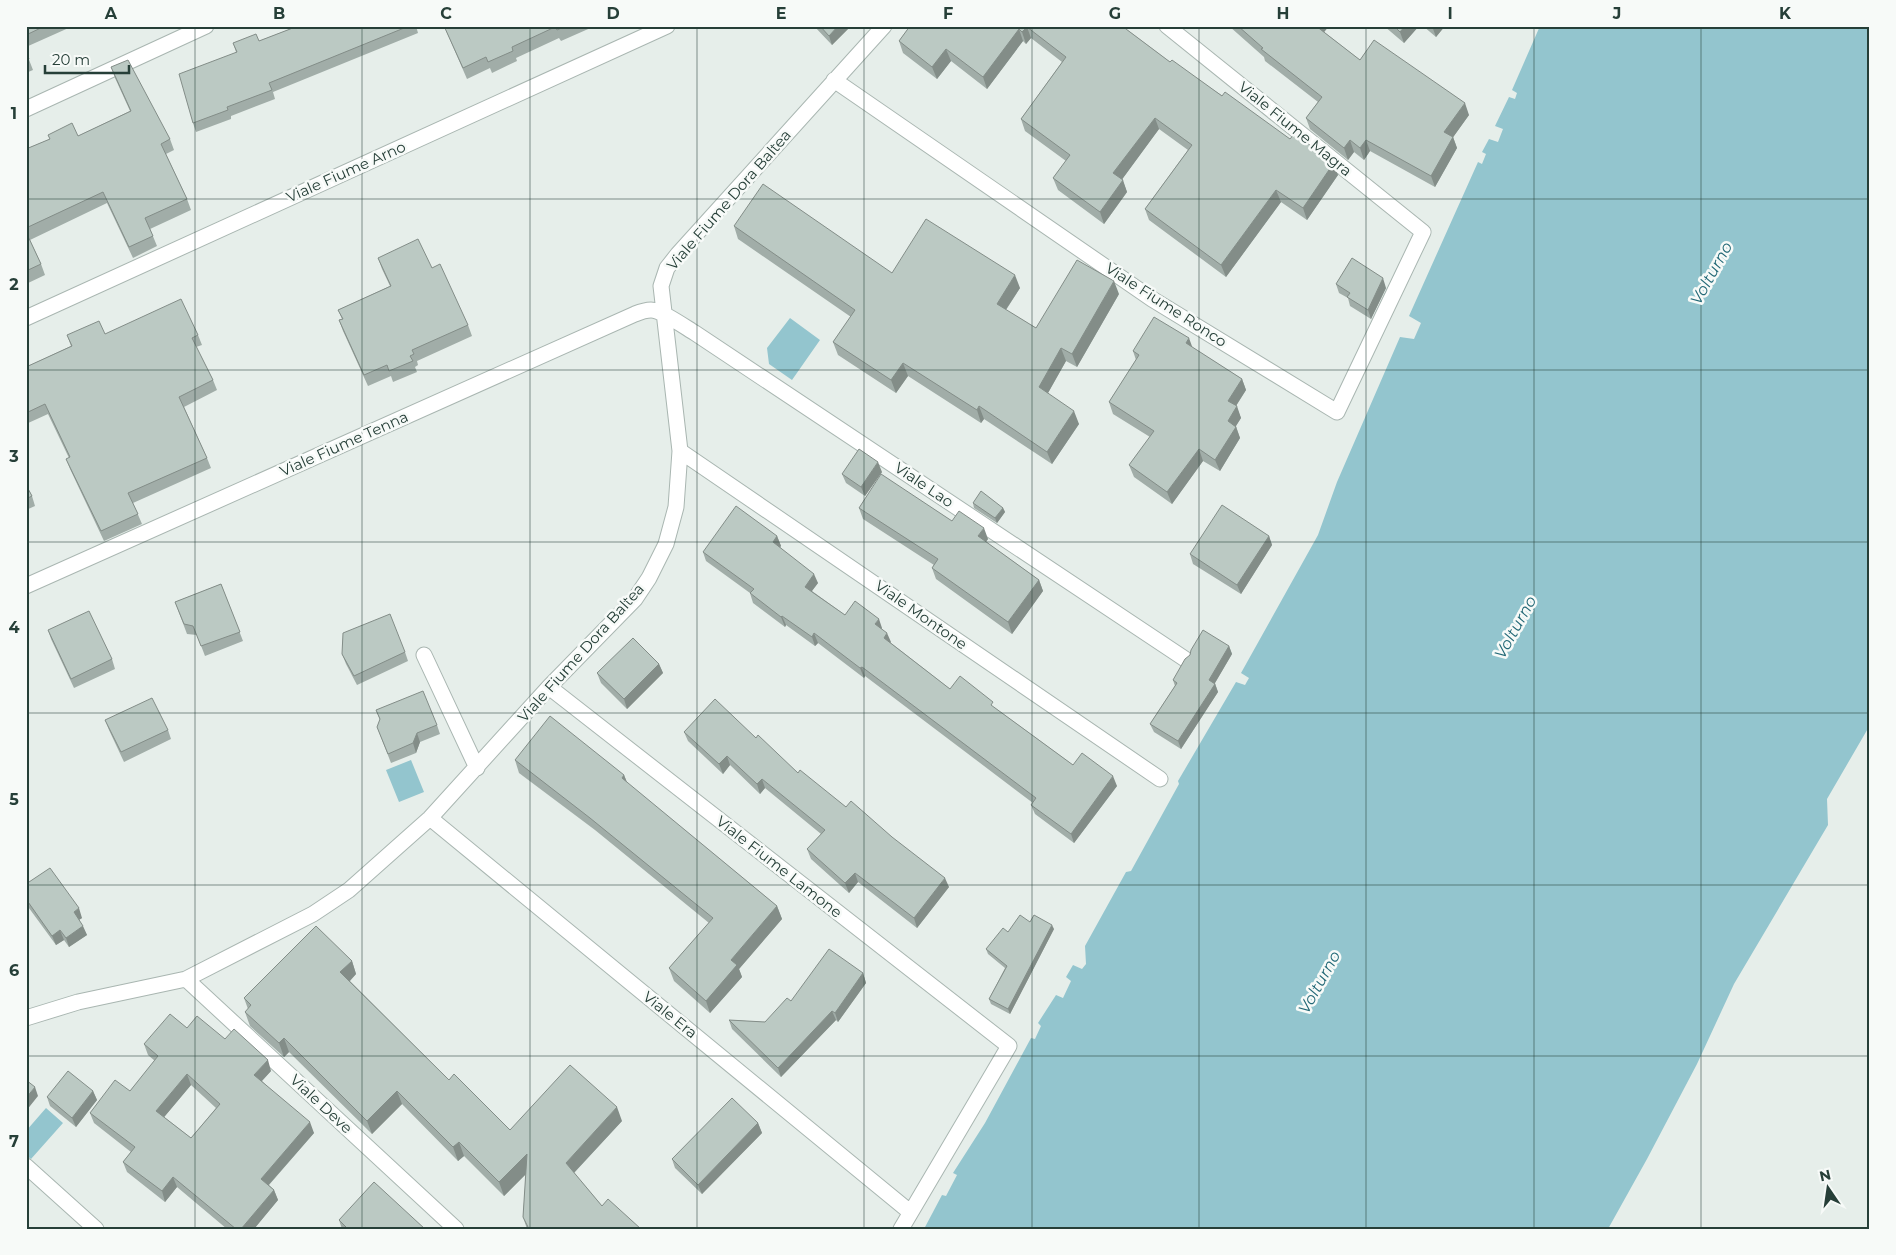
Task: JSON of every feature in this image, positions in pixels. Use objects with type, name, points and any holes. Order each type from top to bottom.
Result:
[{"type":"street","points":[[26,109],[206,26]]},
{"type":"street","name":"Viale Fiume Arno","points":[[26,318],[667,26]]},
{"type":"street","name":"Viale Fiume Dora Baltea","points":[[26,1018],[78,1002],[186,979],[313,914],[349,890],[430,818],[549,687],[635,599],[649,578],[666,544],[676,506],[680,451],[661,286],[667,268],[884,26]]},
{"type":"street","name":"Viale Fiume Magra","points":[[1166,26],[1423,232]]},
{"type":"street","name":"Viale Fiume Ronco","points":[[834,80],[1152,299],[1337,412],[1423,232]]},
{"type":"street","name":"Viale Fiume Tenna","points":[[26,586],[635,314],[652,310],[663,312]]},
{"type":"street","name":"Viale Lao","points":[[663,312],[1185,659]]},
{"type":"street","name":"Viale Montone","points":[[680,451],[1160,779]]},
{"type":"street","points":[[424,654],[477,768]]},
{"type":"street","name":"Viale Fiume Lamone","points":[[549,687],[1009,1046],[910,1212]]},
{"type":"street","name":"Viale Era","points":[[430,818],[910,1212]]},
{"type":"street","name":"Viale Deve","points":[[186,979],[456,1229]]},
{"type":"street","points":[[26,1166],[96,1229]]},
{"type":"street","points":[[901,1229],[910,1212]]},
{"type":"water","name":"Volturno","points":[[1540,26],[1870,26],[1870,725],[1827,799],[1828,825],[1734,984],[1697,1064],[1608,1229],[924,1229],[942,1195],[946,1196],[957,1175],[953,1173],[985,1123],[1031,1038],[1035,1039],[1041,1026],[1038,1023],[1056,995],[1063,998],[1071,981],[1066,977],[1073,965],[1082,969],[1086,964],[1085,946],[1126,872],[1131,871],[1179,784],[1178,781],[1236,682],[1245,685],[1249,678],[1241,673],[1318,535],[1337,482],[1400,337],[1414,339],[1421,323],[1409,316],[1478,162],[1482,164],[1486,154],[1482,152],[1489,139],[1498,142],[1503,129],[1495,126],[1509,97],[1515,99],[1517,93],[1512,90]]},
{"type":"water","points":[[790,318],[820,340],[792,380],[769,364],[767,348]]},
{"type":"water","points":[[411,760],[424,792],[399,802],[386,770]]},
{"type":"water","points":[[46,1108],[63,1123],[31,1159],[26,1155],[26,1131]]},
{"type":"building","points":[[26,26],[45,26],[26,35]]},
{"type":"building","points":[[298,26],[409,26],[269,83],[272,90],[227,107],[228,110],[193,123],[179,74],[237,52],[233,43],[256,34],[259,41]]},
{"type":"building","points":[[444,26],[566,26],[557,30],[555,27],[512,47],[513,51],[488,62],[486,57],[463,68]]},
{"type":"building","points":[[820,26],[838,26],[829,36]]},
{"type":"building","points":[[910,26],[1122,26],[1170,62],[1172,60],[1222,96],[1225,92],[1290,139],[1295,133],[1333,164],[1303,208],[1276,190],[1221,265],[1145,209],[1192,145],[1155,118],[1113,173],[1123,180],[1100,212],[1053,178],[1070,155],[1021,119],[1066,57],[1027,27],[1022,32],[1019,29],[983,77],[946,49],[932,67],[899,41]]},
{"type":"building","points":[[1238,26],[1316,26],[1360,60],[1374,40],[1465,103],[1444,132],[1453,137],[1431,176],[1366,140],[1360,148],[1350,140],[1344,148],[1306,118],[1322,97],[1261,49],[1263,48]]},
{"type":"building","points":[[1394,26],[1405,26],[1400,32]]},
{"type":"building","points":[[128,60],[170,139],[161,144],[187,199],[145,218],[153,236],[129,247],[103,192],[26,228],[26,149],[50,139],[48,135],[72,123],[78,136],[131,111],[111,67]]},
{"type":"building","points":[[763,184],[892,273],[926,219],[1015,275],[997,304],[1036,328],[1077,260],[1114,281],[1072,354],[1061,348],[1039,387],[1074,411],[1047,452],[979,406],[977,410],[903,363],[891,380],[833,342],[855,310],[734,226]]},
{"type":"building","points":[[26,232],[41,264],[26,271]]},
{"type":"building","points":[[418,239],[432,268],[440,264],[468,325],[412,350],[414,354],[410,356],[413,361],[389,371],[387,365],[364,375],[339,320],[343,319],[338,310],[391,286],[378,258]]},
{"type":"building","points":[[1352,258],[1383,278],[1368,310],[1347,297],[1350,293],[1336,284]]},
{"type":"building","points":[[181,299],[198,335],[192,338],[213,380],[179,397],[207,458],[128,493],[138,514],[101,531],[66,459],[70,457],[45,404],[26,413],[26,367],[72,346],[67,335],[99,321],[105,334]]},
{"type":"building","points":[[1154,317],[1189,338],[1186,343],[1242,379],[1228,401],[1237,406],[1228,421],[1236,427],[1215,460],[1199,449],[1167,492],[1129,465],[1154,431],[1109,402],[1139,355],[1133,351]]},
{"type":"building","points":[[859,449],[878,462],[861,487],[842,474]]},
{"type":"building","points":[[881,474],[952,521],[959,511],[984,528],[978,536],[1039,580],[1008,622],[932,568],[938,559],[859,508]]},
{"type":"building","points":[[26,485],[32,496],[26,499]]},
{"type":"building","points":[[981,491],[1003,508],[995,518],[973,503]]},
{"type":"building","points":[[1222,505],[1269,536],[1237,585],[1190,554]]},
{"type":"building","points":[[736,506],[777,536],[773,542],[814,574],[805,587],[845,615],[855,601],[879,619],[875,624],[887,633],[884,638],[950,689],[960,676],[993,702],[991,705],[1073,765],[1082,753],[1113,776],[1071,834],[1031,805],[1036,798],[862,667],[860,668],[814,633],[812,637],[781,617],[750,593],[754,589],[703,552]]},
{"type":"building","points":[[221,584],[240,632],[201,646],[193,626],[184,624],[175,602]]},
{"type":"building","points":[[89,611],[112,659],[71,679],[48,630]]},
{"type":"building","points":[[390,614],[405,652],[354,676],[342,654],[343,633]]},
{"type":"building","points":[[1203,630],[1229,646],[1209,680],[1215,684],[1178,741],[1150,724],[1177,683],[1173,680],[1185,659],[1190,655]]},
{"type":"building","points":[[633,638],[659,664],[624,699],[597,673]]},
{"type":"building","points":[[423,691],[437,725],[417,733],[413,743],[388,754],[377,727],[380,719],[376,710]]},
{"type":"building","points":[[152,698],[168,730],[121,752],[105,720]]},
{"type":"building","points":[[715,699],[756,738],[758,735],[798,773],[800,770],[846,807],[851,801],[892,837],[945,878],[914,918],[855,873],[845,883],[807,849],[825,830],[762,779],[757,784],[727,756],[719,764],[684,732]]},
{"type":"building","points":[[550,716],[624,775],[622,778],[777,906],[731,960],[737,965],[706,1001],[669,968],[713,918],[515,760]]},
{"type":"building","points":[[50,868],[79,908],[74,912],[83,926],[66,938],[60,930],[52,936],[26,899],[26,884]]},
{"type":"building","points":[[1020,915],[1030,922],[1034,915],[1052,925],[1008,1009],[989,999],[1007,966],[986,949],[1003,928],[1008,932]]},
{"type":"building","points":[[316,926],[352,961],[340,972],[449,1080],[454,1074],[510,1130],[570,1065],[617,1107],[566,1163],[602,1206],[608,1199],[641,1229],[529,1229],[523,1217],[527,1154],[499,1182],[459,1142],[453,1147],[397,1091],[367,1121],[284,1038],[279,1043],[245,1012],[251,1005],[244,998]]},
{"type":"building","points":[[829,949],[863,973],[835,1013],[832,1011],[778,1068],[729,1020],[765,1022],[787,998],[791,1001]]},
{"type":"building","points":[[170,1014],[187,1028],[197,1016],[225,1039],[234,1029],[268,1060],[254,1075],[310,1122],[261,1179],[274,1190],[241,1229],[236,1229],[173,1177],[162,1191],[123,1162],[135,1147],[90,1113],[115,1080],[130,1091],[158,1056],[144,1044]],"holes":[[[187,1074],[220,1104],[191,1138],[156,1111]]]},
{"type":"building","points":[[68,1071],[93,1091],[72,1118],[47,1097]]},
{"type":"building","points":[[26,1080],[35,1087],[26,1098]]},
{"type":"building","points":[[732,1098],[758,1123],[698,1185],[672,1159]]},
{"type":"building","points":[[374,1182],[425,1229],[348,1229],[339,1220]]}]
